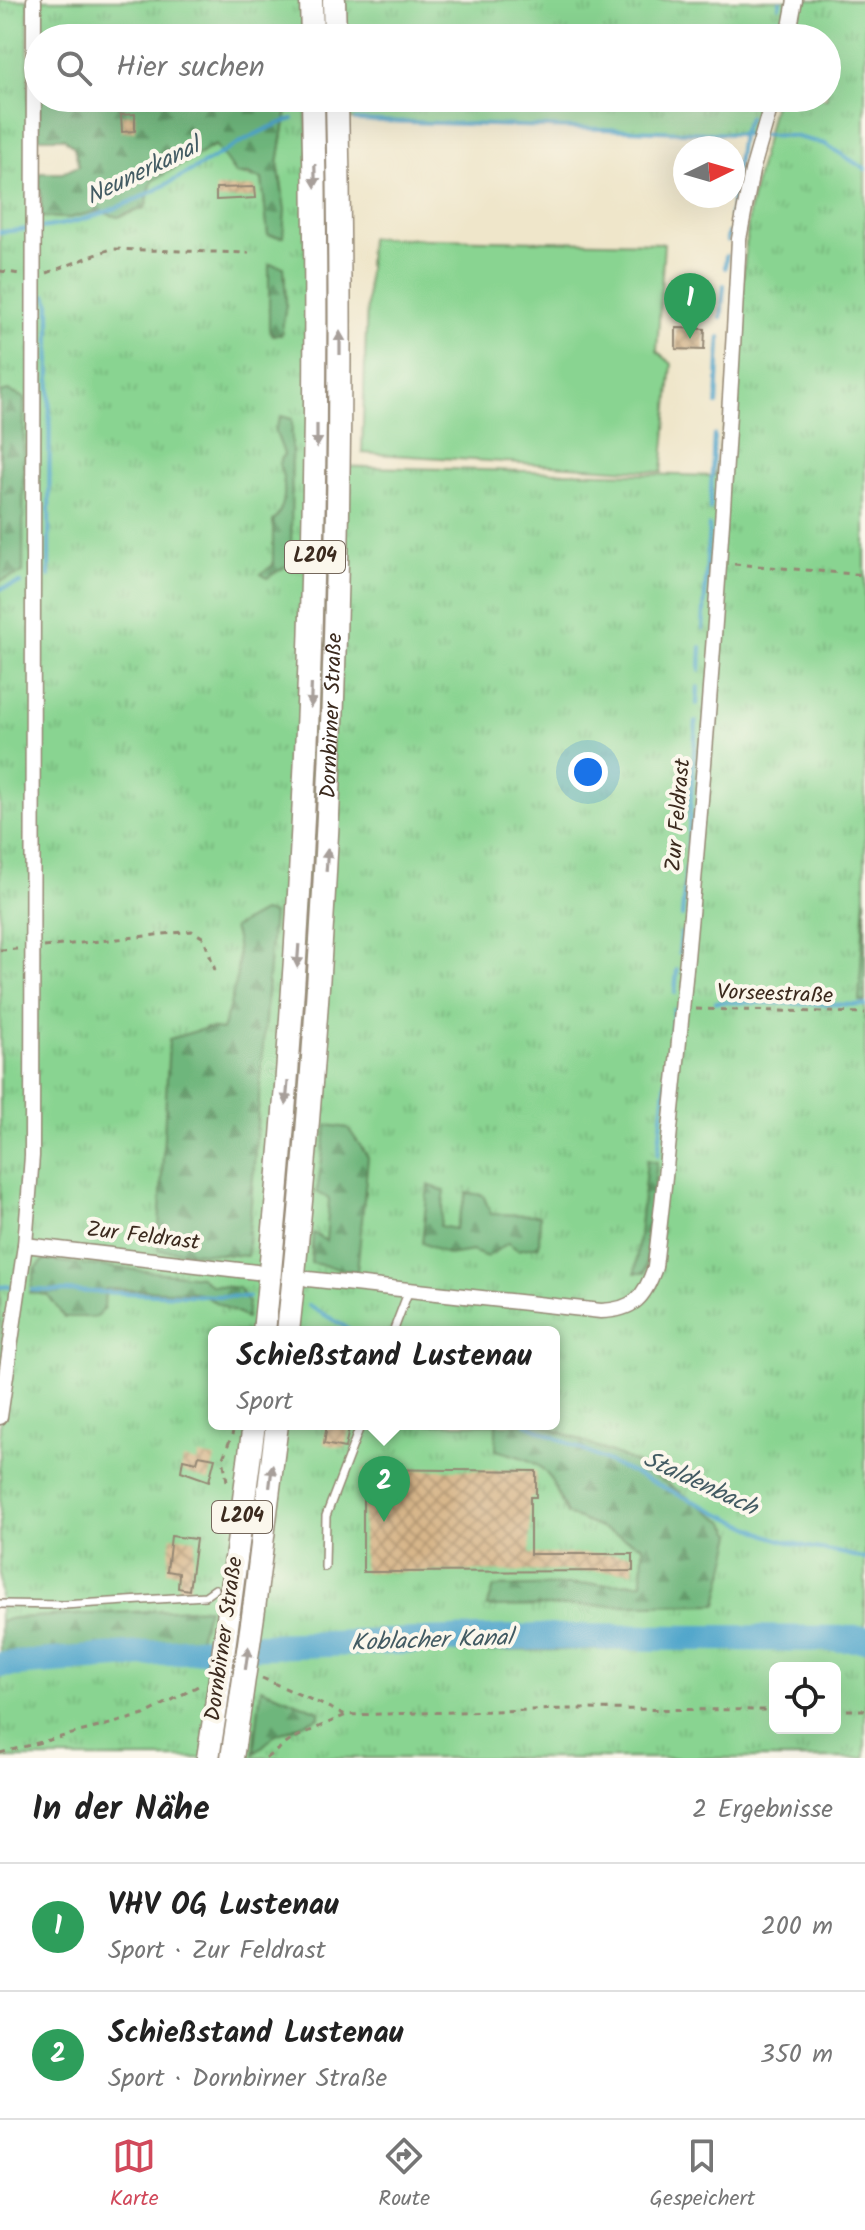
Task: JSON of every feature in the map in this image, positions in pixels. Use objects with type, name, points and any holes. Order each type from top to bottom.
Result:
[{"type":"main road","points":[[311,0],[312,24]]},
{"type":"main road","points":[[334,0],[335,24]]},
{"type":"main road","name":"Dornbirner Straße","points":[[265,1326],[296,988],[310,729],[317,380],[313,112]]},
{"type":"main road","name":"Dornbirner Straße","points":[[289,1326],[308,1133],[331,800],[340,463],[337,112]]},
{"type":"main road","name":"Dornbirner Straße","points":[[208,1758],[253,1430]]},
{"type":"main road","name":"Dornbirner Straße","points":[[232,1758],[276,1430]]},
{"type":"street","points":[[34,0],[34,24]]},
{"type":"street","points":[[791,24],[795,0]]},
{"type":"street","points":[[0,1417],[25,1245],[32,1156],[33,112]]},
{"type":"street","name":"Zur Feldrast","points":[[308,1279],[601,1311],[621,1311],[636,1303],[646,1292],[655,1267],[684,1008],[739,239],[769,112]]},
{"type":"street","name":"Zur Feldrast","points":[[25,1245],[256,1272]]},
{"type":"lane","points":[[395,1326],[409,1290]]},
{"type":"lane","points":[[325,1567],[326,1516],[359,1430]]},
{"type":"lane","points":[[0,1604],[64,1605],[205,1596],[215,1589]]},
{"type":"path","points":[[0,271],[35,275],[53,272],[111,249],[249,253]]},
{"type":"path","points":[[718,562],[865,575]]},
{"type":"path","points":[[0,950],[192,931],[204,938],[215,970]]},
{"type":"path","name":"Vorseestraße","points":[[684,1008],[865,1013]]},
{"type":"path","points":[[223,1458],[233,1430]]},
{"type":"path","points":[[260,1677],[346,1715]]},
{"type":"path","points":[[0,1753],[144,1715],[204,1683]]},
{"type":"path","points":[[266,1758],[294,1738],[346,1715],[568,1709],[769,1710]]},
{"type":"path","points":[[841,1710],[865,1710]]},
{"type":"green space","points":[[0,0],[28,0],[28,24],[24,24],[24,112],[29,112],[29,216],[69,218],[98,211],[118,217],[145,208],[152,181],[216,145],[235,174],[262,179],[268,235],[283,193],[278,163],[287,112],[306,112],[328,466],[715,476],[735,368],[749,212],[772,112],[841,112],[841,24],[795,24],[801,0],[865,0],[865,1629],[570,1629],[214,1639],[212,1655],[865,1646],[865,1758],[0,1758]],"holes":[[[269,264],[284,267],[286,304],[281,335],[269,329]]]},
{"type":"green space","points":[[40,0],[302,0],[303,24],[39,24]]},
{"type":"green space","points":[[344,0],[789,0],[786,24],[344,24]]},
{"type":"green space","points":[[39,112],[287,112],[278,163],[285,210],[283,237],[268,235],[262,179],[236,174],[215,145],[152,181],[145,208],[118,217],[98,211],[69,218],[42,217],[39,173],[62,173],[79,166],[74,147],[64,138],[39,138]]},
{"type":"green space","points":[[346,112],[763,112],[756,135],[346,119]]},
{"type":"green space","points":[[369,238],[664,243],[657,351],[672,364],[662,472],[362,453]]},
{"type":"green space","points":[[269,264],[284,267],[286,304],[281,335],[273,335],[269,329]]},
{"type":"green space","points":[[9,391],[24,398],[23,573],[0,581],[0,393]]},
{"type":"green space","points":[[281,416],[292,419],[291,563],[267,578],[261,574],[273,565],[273,521],[281,508],[284,494],[279,464],[284,454],[275,430]]},
{"type":"green space","points":[[865,895],[865,1002],[859,1001]]},
{"type":"green space","points":[[262,912],[273,914],[247,1256],[158,1250],[169,1039],[207,1028],[222,1030],[238,967],[233,928]]},
{"type":"green space","points":[[327,1125],[348,1128],[368,1157],[357,1272],[311,1263],[313,1233],[326,1241],[329,1199],[317,1192]]},
{"type":"green space","points":[[647,1160],[657,1162],[645,1273],[635,1273]]},
{"type":"green space","points":[[428,1185],[445,1191],[440,1226],[455,1229],[467,1193],[483,1195],[491,1214],[540,1215],[539,1246],[518,1250],[508,1243],[487,1257],[472,1251],[449,1255],[422,1243]]},
{"type":"green space","points":[[44,1260],[200,1277],[211,1285],[239,1288],[248,1302],[246,1318],[196,1292],[105,1289],[104,1308],[97,1317],[64,1317],[48,1295],[30,1293],[35,1270]]},
{"type":"green space","points":[[496,1430],[556,1430],[636,1463],[724,1521],[733,1534],[717,1604],[487,1607],[494,1587],[642,1583],[643,1546],[567,1514],[543,1469],[526,1459],[496,1450]]},
{"type":"green space","points":[[208,1608],[199,1638],[0,1653],[0,1621],[13,1618]]},
{"type":"green space","points":[[261,1688],[319,1711],[319,1717],[274,1736],[254,1754]]},
{"type":"building","points":[[135,114],[135,131],[122,132],[121,115]]},
{"type":"building","points":[[255,187],[256,198],[216,200],[216,188]]},
{"type":"building","points":[[676,328],[705,329],[704,350],[676,349]]},
{"type":"building","points":[[326,1430],[349,1430],[345,1448],[324,1444]]},
{"type":"building","points":[[199,1455],[215,1458],[209,1481],[181,1471],[183,1459],[197,1462]]},
{"type":"building","points":[[363,1469],[536,1471],[536,1497],[530,1497],[530,1554],[633,1554],[633,1571],[363,1572]]},
{"type":"building","points":[[171,1536],[196,1539],[189,1590],[178,1588],[179,1573],[167,1571]]},
{"type":"waterway","points":[[779,6],[780,2]]},
{"type":"waterway","points":[[776,24],[777,19]]},
{"type":"waterway","points":[[730,217],[741,134],[749,117]]},
{"type":"waterway","name":"Neunerkanal","points":[[38,228],[106,212],[169,183],[250,137],[293,119]]},
{"type":"waterway","name":"Neunerkanal","points":[[355,120],[793,136],[825,144],[865,169]]},
{"type":"waterway","name":"Neunerkanal","points":[[0,232],[29,229]]},
{"type":"waterway","points":[[727,241],[728,233]]},
{"type":"waterway","points":[[725,268],[726,256]]},
{"type":"waterway","points":[[721,318],[724,285]]},
{"type":"waterway","points":[[46,295],[50,304],[49,576]]},
{"type":"waterway","points":[[717,404],[720,337]]},
{"type":"waterway","points":[[710,509],[714,435]]},
{"type":"waterway","points":[[703,629],[709,526]]},
{"type":"waterway","points":[[0,589],[21,583]]},
{"type":"waterway","points":[[700,670],[701,647]]},
{"type":"waterway","points":[[697,704],[698,687]]},
{"type":"waterway","points":[[688,848],[696,722]]},
{"type":"waterway","points":[[682,916],[686,868]]},
{"type":"waterway","points":[[679,953],[681,933]]},
{"type":"waterway","points":[[675,993],[677,970]]},
{"type":"waterway","points":[[716,1002],[865,1005]]},
{"type":"waterway","points":[[668,1061],[674,1010]]},
{"type":"waterway","points":[[658,1155],[666,1079]]},
{"type":"waterway","name":"Staldenbach","points":[[0,1287],[10,1286]]},
{"type":"waterway","name":"Staldenbach","points":[[32,1290],[249,1297]]},
{"type":"waterway","name":"Staldenbach","points":[[308,1305],[344,1326]]},
{"type":"waterway","name":"Staldenbach","points":[[539,1430],[767,1535],[865,1559]]},
{"type":"waterway","name":"Koblacher Kanal","points":[[0,1665],[235,1647],[543,1637],[865,1639]]},
{"type":"place","name":"VHV OG Lustenau","points":[[690,339]]},
{"type":"place","name":"Schießstand Lustenau","points":[[384,1522]]}]
